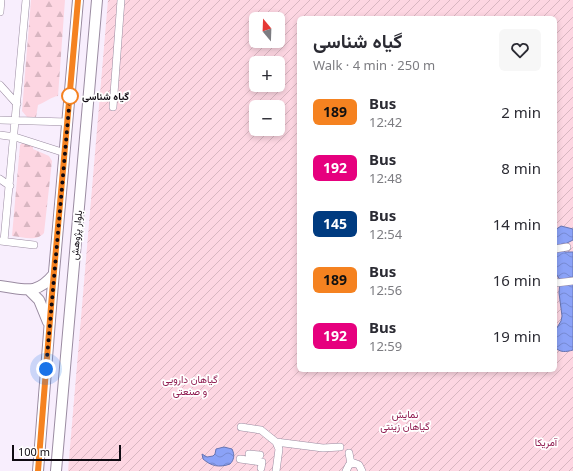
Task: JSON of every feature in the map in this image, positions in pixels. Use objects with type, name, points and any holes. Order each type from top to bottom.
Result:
[{"type":"street","points":[[0,12],[1,0]]},
{"type":"street","points":[[26,0],[15,137],[2,241],[34,245]]},
{"type":"street","name":"بلوار پژوهش","points":[[38,471],[49,326],[78,0]]},
{"type":"street","name":"بلوار پژوهش","points":[[56,471],[97,0]]},
{"type":"street","points":[[113,107],[121,0]]},
{"type":"street","points":[[0,85],[17,104]]},
{"type":"street","points":[[0,120],[67,122]]},
{"type":"street","points":[[0,135],[15,137],[64,153]]},
{"type":"street","points":[[0,179],[10,186]]},
{"type":"street","points":[[0,286],[29,290],[45,284],[54,273]]},
{"type":"street","points":[[557,282],[573,281]]},
{"type":"street","points":[[29,290],[38,300],[49,326]]},
{"type":"street","points":[[241,427],[261,430],[276,442],[279,448],[276,471]]},
{"type":"street","points":[[276,442],[322,448],[340,446]]},
{"type":"street","points":[[349,453],[351,464]]},
{"type":"street","points":[[240,460],[255,456],[262,462],[261,468]]},
{"type":"street","points":[[346,471],[347,467],[351,464]]},
{"type":"street","points":[[351,464],[359,465],[362,471]]},
{"type":"green space","points":[[31,0],[65,0],[58,96],[38,105],[36,117],[27,117],[22,111]]},
{"type":"green space","points":[[108,0],[573,0],[573,471],[68,471]]},
{"type":"green space","points":[[23,142],[33,145],[33,149],[49,156],[52,161],[44,233],[41,236],[33,238],[12,236],[20,145]]},
{"type":"water","points":[[561,226],[573,229],[573,240],[561,246],[565,252],[573,252],[573,278],[571,283],[573,285],[573,350],[566,352],[557,348],[557,328],[562,316],[559,293],[560,280],[557,275],[557,229]]},
{"type":"water","points":[[224,447],[232,449],[234,453],[234,457],[230,464],[215,466],[203,459],[202,454],[207,457],[213,456],[216,449]]},
{"type":"bus line","name":"189","points":[[38,471],[78,0]]},
{"type":"place","name":"گیاه شناسی","points":[[70,96]]},
{"type":"route","points":[[46,369],[70,96]]},
{"type":"park label","name":"گیاهان دارویی و صنعتی","points":[[190,384]]},
{"type":"park label","name":"نمایش گیاهان زینتی","points":[[405,420]]},
{"type":"park label","name":"آمریکا","points":[[546,442]]}]
